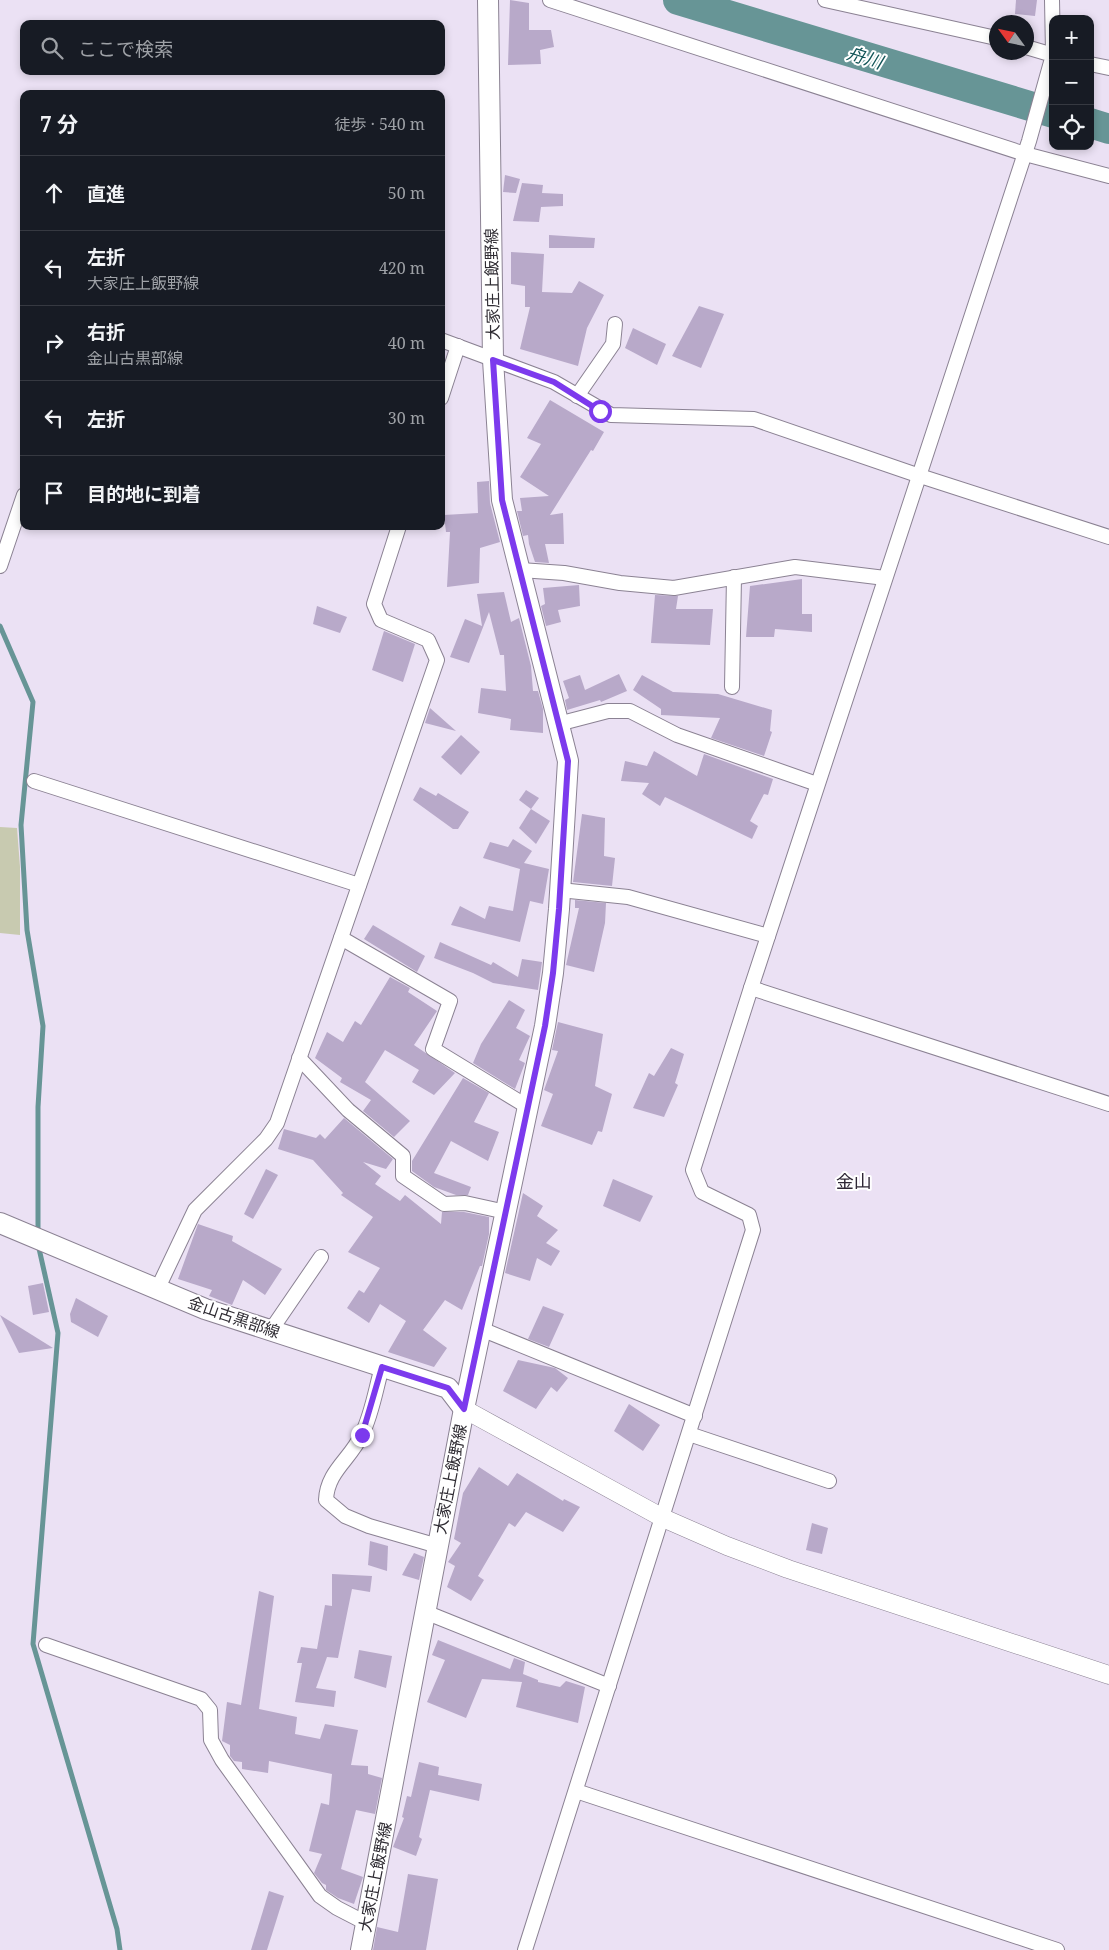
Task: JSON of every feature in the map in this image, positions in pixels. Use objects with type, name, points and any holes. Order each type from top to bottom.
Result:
[{"type":"main road","name":"大家庄上飯野線","points":[[361,1950],[464,1409],[545,1026],[553,973],[560,890],[568,761],[502,500],[493,360],[488,0]]},
{"type":"main road","name":"金山古黒部線","points":[[0,1223],[157,1290],[448,1388],[464,1409]]},
{"type":"street","points":[[550,0],[1027,148],[1109,176]]},
{"type":"street","points":[[825,0],[989,36]]},
{"type":"street","points":[[1052,0],[1052,15]]},
{"type":"street","points":[[1034,49],[1049,53]]},
{"type":"street","points":[[525,1950],[753,1230],[750,1215],[702,1192],[693,1170],[750,988],[1027,148],[1051,60]]},
{"type":"street","points":[[1094,65],[1109,68]]},
{"type":"street","points":[[577,396],[613,344],[615,324]]},
{"type":"street","points":[[445,341],[554,382],[611,415],[754,419],[920,476],[1109,537]]},
{"type":"street","points":[[445,386],[458,346]]},
{"type":"street","points":[[0,566],[20,507]]},
{"type":"street","points":[[157,1290],[195,1210],[266,1139],[277,1123],[437,660],[428,640],[381,620],[374,604],[398,530]]},
{"type":"street","points":[[520,570],[564,573],[620,583],[674,588],[795,567],[885,578]]},
{"type":"street","points":[[732,688],[734,577]]},
{"type":"street","points":[[558,724],[608,711],[630,711],[677,735],[817,784]]},
{"type":"street","points":[[34,781],[359,885]]},
{"type":"street","points":[[560,890],[628,897],[768,936]]},
{"type":"street","points":[[341,938],[450,1001],[433,1049],[528,1108]]},
{"type":"street","points":[[750,988],[1109,1104]]},
{"type":"street","points":[[299,1058],[348,1110],[402,1156],[403,1176],[444,1204],[465,1203],[506,1212]]},
{"type":"street","points":[[272,1330],[321,1258]]},
{"type":"street","points":[[481,1329],[695,1416]]},
{"type":"street","points":[[382,1367],[362,1435],[335,1470],[326,1487],[326,1500],[345,1516],[370,1526],[438,1546]]},
{"type":"street","points":[[464,1409],[663,1518],[727,1546],[1109,1675]]},
{"type":"street","points":[[689,1434],[829,1481]]},
{"type":"street","points":[[425,1612],[609,1686]]},
{"type":"street","points":[[46,1645],[201,1699],[210,1710],[212,1740],[222,1760],[320,1896],[366,1923]]},
{"type":"street","points":[[576,1791],[1057,1950]]},
{"type":"green space","points":[[0,827],[17,828],[20,867],[20,935],[0,933]]},
{"type":"building","points":[[510,0],[529,3],[529,30],[551,30],[554,47],[540,50],[541,64],[508,65]]},
{"type":"building","points":[[1016,0],[1037,0],[1035,16],[1015,14]]},
{"type":"building","points":[[505,175],[520,179],[516,193],[503,192]]},
{"type":"building","points":[[522,183],[543,185],[542,193],[563,194],[563,206],[541,207],[539,222],[513,221]]},
{"type":"building","points":[[549,235],[595,238],[594,248],[549,248]]},
{"type":"building","points":[[511,252],[544,254],[542,292],[572,293],[579,281],[604,295],[587,328],[578,366],[520,349],[530,307],[525,307],[525,286],[511,284]]},
{"type":"building","points":[[699,306],[724,314],[701,368],[672,356]]},
{"type":"building","points":[[633,328],[666,344],[657,365],[625,348]]},
{"type":"building","points":[[550,400],[604,432],[550,515],[563,513],[564,544],[545,544],[549,563],[535,562],[528,535],[523,536],[517,511],[522,511],[520,498],[549,496],[520,477],[541,444],[527,438]]},
{"type":"building","points":[[489,481],[490,503],[500,542],[480,548],[479,583],[447,587],[450,532],[446,532],[445,515],[478,513],[477,482]]},
{"type":"building","points":[[802,579],[802,614],[812,614],[812,632],[775,629],[774,637],[746,637],[750,586]]},
{"type":"building","points":[[579,585],[580,606],[558,610],[561,622],[546,626],[541,606],[545,604],[543,588]]},
{"type":"building","points":[[504,592],[511,622],[519,618],[531,666],[533,691],[538,691],[543,709],[543,733],[510,730],[511,719],[478,713],[481,688],[506,691],[504,655],[500,655],[489,612],[469,663],[450,657],[465,619],[482,626],[477,594]]},
{"type":"building","points":[[655,595],[678,596],[676,609],[713,609],[710,645],[651,643]]},
{"type":"building","points":[[317,606],[347,617],[340,633],[313,624]]},
{"type":"building","points":[[384,631],[415,644],[403,682],[372,670]]},
{"type":"building","points":[[619,674],[627,691],[601,702],[600,700],[567,710],[565,700],[569,698],[563,681],[580,675],[585,690]]},
{"type":"building","points":[[642,675],[673,692],[718,694],[772,710],[770,731],[772,732],[764,756],[711,738],[720,718],[661,715],[661,709],[633,690]]},
{"type":"building","points":[[430,708],[456,731],[425,723]]},
{"type":"building","points":[[461,735],[480,752],[461,775],[441,757]]},
{"type":"building","points":[[654,751],[697,776],[704,754],[773,779],[768,795],[764,794],[750,821],[758,826],[752,839],[665,797],[660,806],[642,794],[649,783],[621,781],[625,761],[647,766]]},
{"type":"building","points":[[420,787],[436,796],[438,793],[469,812],[458,829],[453,829],[413,800]]},
{"type":"building","points":[[526,790],[539,798],[531,809],[519,800]]},
{"type":"building","points":[[531,809],[550,821],[536,844],[519,828]]},
{"type":"building","points":[[582,814],[605,818],[604,856],[615,858],[612,886],[573,882]]},
{"type":"building","points":[[513,839],[532,851],[524,863],[549,869],[543,904],[530,901],[520,942],[451,925],[460,906],[485,919],[489,906],[513,911],[520,869],[483,858],[490,842],[508,847]]},
{"type":"building","points":[[575,900],[606,903],[605,923],[594,972],[566,965],[579,908],[575,908]]},
{"type":"building","points":[[373,925],[425,956],[417,972],[364,939]]},
{"type":"building","points":[[440,942],[491,965],[493,962],[518,977],[522,959],[542,962],[538,990],[493,983],[434,958]]},
{"type":"building","points":[[390,977],[410,988],[408,992],[437,1011],[414,1045],[455,1073],[434,1095],[412,1082],[419,1070],[385,1050],[365,1082],[410,1121],[394,1137],[363,1111],[371,1100],[340,1082],[342,1078],[315,1058],[327,1032],[343,1042],[355,1021],[361,1025]]},
{"type":"building","points":[[509,1000],[525,1010],[516,1028],[530,1036],[519,1060],[525,1063],[515,1089],[473,1063],[481,1044]]},
{"type":"building","points":[[558,1022],[603,1034],[595,1086],[612,1094],[602,1132],[598,1131],[592,1145],[541,1126],[553,1094],[544,1090],[558,1051],[552,1050]]},
{"type":"building","points":[[671,1048],[684,1054],[675,1083],[678,1085],[664,1117],[633,1108],[649,1073],[654,1076]]},
{"type":"building","points":[[463,1078],[489,1093],[474,1122],[499,1132],[488,1161],[451,1141],[434,1173],[471,1187],[468,1195],[456,1195],[434,1187],[412,1171],[412,1161]]},
{"type":"building","points":[[344,1118],[393,1159],[386,1169],[363,1162],[381,1176],[375,1184],[400,1201],[405,1195],[441,1224],[442,1212],[464,1212],[489,1217],[489,1234],[482,1266],[480,1266],[462,1310],[445,1300],[423,1330],[447,1348],[434,1367],[388,1352],[406,1321],[380,1304],[369,1323],[347,1308],[359,1290],[364,1293],[380,1268],[348,1252],[373,1217],[341,1195],[343,1193],[313,1160],[278,1149],[284,1129],[316,1138],[320,1134],[325,1139]]},
{"type":"building","points":[[266,1169],[278,1175],[253,1219],[244,1214]]},
{"type":"building","points":[[613,1179],[653,1196],[640,1222],[603,1206]]},
{"type":"building","points":[[523,1193],[543,1206],[537,1216],[558,1230],[546,1243],[560,1251],[551,1266],[537,1258],[530,1281],[505,1273]]},
{"type":"building","points":[[198,1224],[233,1236],[232,1241],[282,1269],[265,1295],[243,1280],[232,1305],[209,1296],[212,1290],[178,1279]]},
{"type":"building","points":[[43,1283],[49,1312],[33,1315],[28,1286]]},
{"type":"building","points":[[76,1298],[108,1316],[98,1337],[71,1322],[70,1314]]},
{"type":"building","points":[[543,1306],[564,1314],[549,1347],[528,1339]]},
{"type":"building","points":[[0,1315],[53,1348],[19,1353]]},
{"type":"building","points":[[518,1360],[555,1368],[568,1378],[557,1392],[551,1387],[536,1409],[503,1391]]},
{"type":"building","points":[[629,1404],[660,1425],[643,1451],[614,1431]]},
{"type":"building","points":[[479,1467],[508,1486],[517,1473],[563,1501],[564,1499],[580,1507],[563,1532],[526,1512],[515,1527],[509,1523],[478,1576],[484,1580],[471,1601],[447,1587],[455,1566],[448,1562],[461,1543],[454,1539],[463,1493]]},
{"type":"building","points":[[812,1523],[828,1528],[822,1554],[806,1550]]},
{"type":"building","points":[[370,1541],[388,1546],[387,1571],[368,1565]]},
{"type":"building","points":[[414,1553],[424,1557],[419,1580],[402,1575]]},
{"type":"building","points":[[332,1574],[372,1576],[370,1592],[352,1589],[338,1658],[327,1657],[316,1688],[336,1691],[334,1707],[295,1702],[302,1663],[297,1663],[301,1647],[317,1649],[325,1605],[332,1606]]},
{"type":"building","points":[[259,1591],[274,1596],[259,1709],[297,1717],[295,1734],[320,1739],[325,1724],[358,1730],[351,1765],[368,1766],[368,1774],[382,1778],[375,1814],[356,1810],[341,1869],[363,1877],[354,1904],[338,1898],[326,1890],[326,1885],[314,1873],[322,1854],[309,1851],[321,1803],[329,1805],[332,1774],[269,1761],[268,1773],[242,1769],[242,1762],[234,1761],[230,1756],[230,1745],[222,1741],[227,1702],[241,1705]]},
{"type":"building","points":[[438,1640],[510,1669],[514,1658],[525,1662],[523,1674],[538,1680],[538,1682],[560,1687],[566,1681],[585,1687],[578,1723],[516,1707],[522,1682],[482,1679],[466,1718],[427,1702],[445,1660],[432,1655]]},
{"type":"building","points":[[359,1650],[392,1656],[386,1688],[354,1678]]},
{"type":"building","points":[[419,1762],[439,1767],[438,1775],[482,1784],[479,1801],[430,1790],[419,1837],[422,1839],[416,1856],[393,1847],[404,1818],[402,1817],[407,1796],[411,1797]]},
{"type":"building","points":[[408,1874],[438,1879],[426,1950],[373,1950],[377,1927],[398,1932]]},
{"type":"building","points":[[269,1891],[284,1896],[267,1950],[251,1950]]},
{"type":"waterway","name":"舟川","points":[[678,0],[1049,112]]},
{"type":"waterway","name":"舟川","points":[[1094,124],[1109,129]]},
{"type":"waterway","points":[[0,626],[33,702],[21,825],[27,930],[43,1026],[38,1107],[38,1233]]},
{"type":"waterway","points":[[38,1244],[58,1333],[33,1644],[117,1929],[120,1950]]},
{"type":"district","name":"金山","points":[[854,1181]]},
{"type":"route","points":[[362,1435],[382,1367],[448,1388],[464,1409],[545,1026],[553,973],[568,761],[502,500],[496,436],[493,360],[554,382],[600,411]]}]
